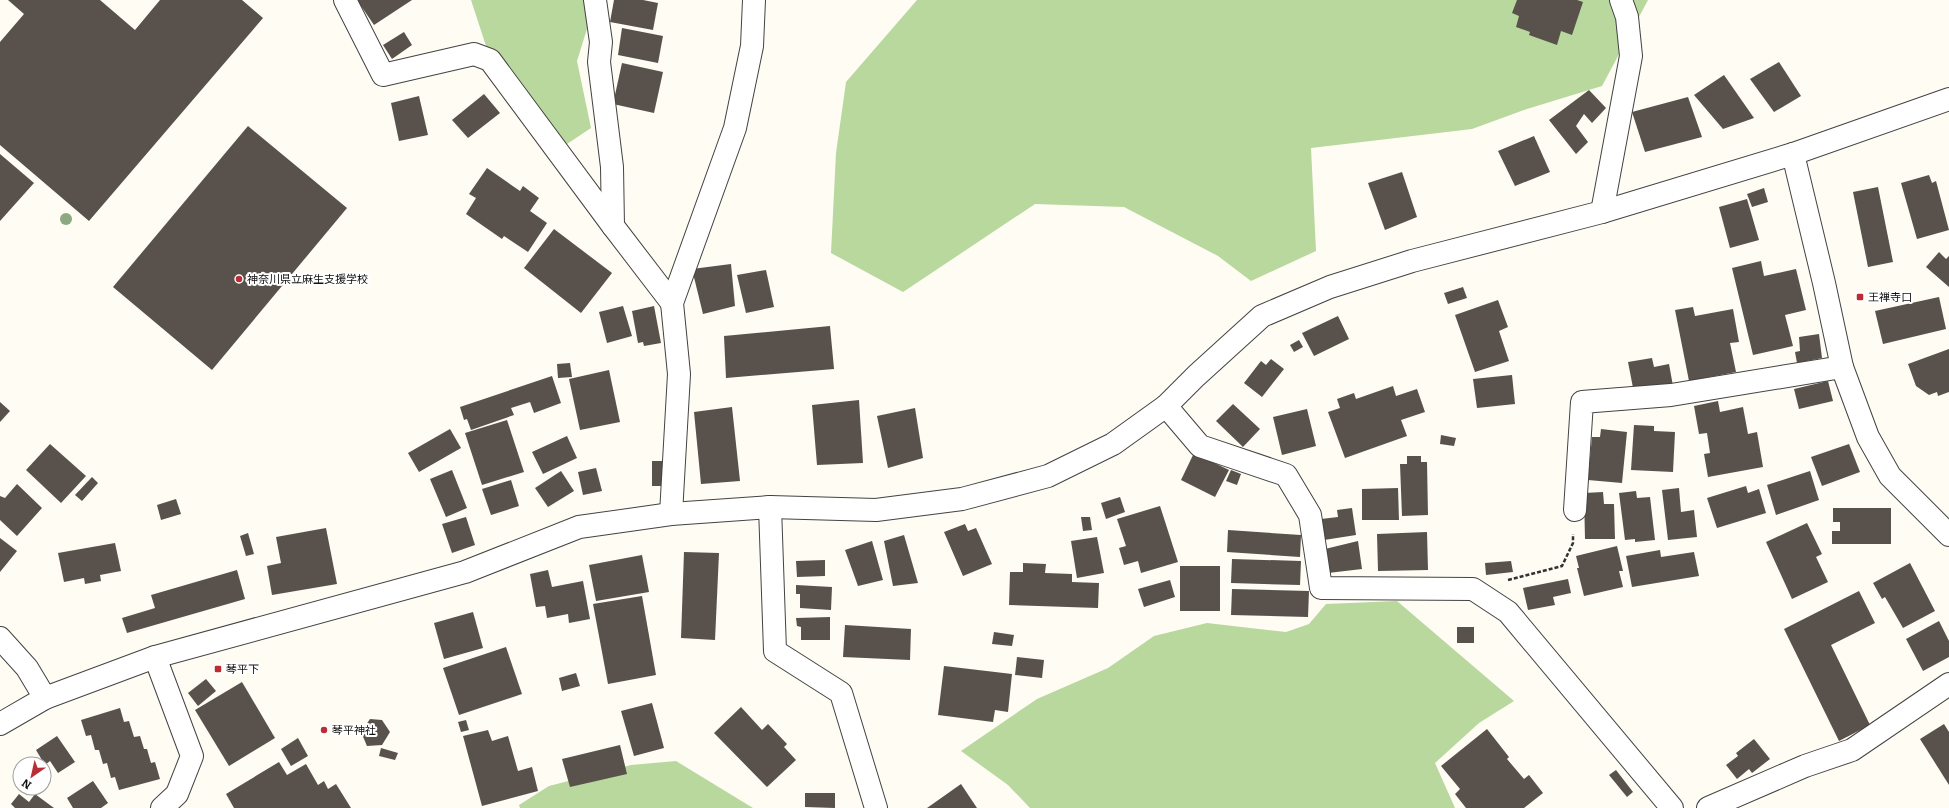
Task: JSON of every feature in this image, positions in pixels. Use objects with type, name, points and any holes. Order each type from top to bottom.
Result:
[{"type":"street","points":[[345,0],[383,76],[474,54],[490,60],[672,303]]},
{"type":"street","points":[[595,0],[601,42],[600,62],[612,167],[613,226]]},
{"type":"street","points":[[671,514],[679,374],[672,303],[735,128],[752,46],[754,0]]},
{"type":"street","points":[[1602,212],[1631,56],[1627,17],[1621,0]]},
{"type":"street","points":[[0,724],[45,698],[155,657],[465,572],[579,527],[671,514],[770,507],[876,510],[970,497],[1048,476],[1113,444],[1166,406],[1196,376],[1262,316],[1330,287],[1405,264],[1602,212],[1793,154],[1949,99]]},
{"type":"street","points":[[1793,154],[1824,283],[1842,367],[1868,437],[1890,476],[1949,535]]},
{"type":"street","points":[[1575,510],[1582,402],[1671,396],[1842,367]]},
{"type":"street","points":[[1166,406],[1200,446],[1286,475],[1310,515],[1321,588],[1473,589],[1508,612],[1672,808]]},
{"type":"street","points":[[770,507],[775,651],[841,693],[876,808]]},
{"type":"street","points":[[0,638],[27,668],[45,698]]},
{"type":"street","points":[[155,657],[192,756],[177,794],[162,808]]},
{"type":"street","points":[[1708,808],[1805,766],[1852,750],[1949,684]]},
{"type":"path","points":[[1473,589],[1562,566],[1573,543],[1575,510]]},
{"type":"green space","points":[[471,0],[596,0],[577,61],[591,128],[567,144],[488,52]]},
{"type":"green space","points":[[917,0],[1648,0],[1602,86],[1527,109],[1472,129],[1311,148],[1316,251],[1251,281],[1218,256],[1124,207],[1035,204],[903,292],[831,253],[836,153],[846,82]]},
{"type":"green space","points":[[1397,601],[1514,701],[1479,723],[1435,763],[1455,808],[1030,808],[1008,785],[961,751],[1037,699],[1108,668],[1154,636],[1207,623],[1286,632],[1309,624],[1326,604]]},
{"type":"green space","points":[[676,761],[753,808],[520,808],[519,805],[549,786],[631,765]]},
{"type":"building","points":[[8,0],[100,0],[135,30],[160,0],[242,0],[263,18],[89,221],[0,145],[0,42],[24,14]]},
{"type":"building","points":[[357,0],[412,0],[374,25]]},
{"type":"building","points":[[614,0],[643,0],[658,3],[653,30],[610,22]]},
{"type":"building","points":[[1517,0],[1577,0],[1583,2],[1572,35],[1561,31],[1557,45],[1529,35],[1530,32],[1516,27],[1519,16],[1512,13]]},
{"type":"building","points":[[622,28],[663,36],[658,63],[618,55]]},
{"type":"building","points":[[404,32],[412,45],[392,59],[383,45]]},
{"type":"building","points":[[1779,62],[1801,96],[1774,112],[1750,79]]},
{"type":"building","points":[[622,63],[663,72],[654,113],[613,104]]},
{"type":"building","points":[[1724,75],[1754,118],[1723,129],[1694,95]]},
{"type":"building","points":[[1589,90],[1606,108],[1592,123],[1584,114],[1576,126],[1588,142],[1576,154],[1549,120]]},
{"type":"building","points":[[484,94],[500,113],[468,138],[452,120]]},
{"type":"building","points":[[419,96],[428,135],[399,141],[391,103]]},
{"type":"building","points":[[1688,97],[1702,137],[1645,152],[1632,112]]},
{"type":"building","points":[[248,126],[347,208],[212,370],[113,287]]},
{"type":"building","points":[[1534,136],[1550,172],[1515,186],[1498,151]]},
{"type":"building","points":[[0,154],[34,183],[0,221]]},
{"type":"building","points":[[487,168],[520,191],[523,186],[539,198],[530,211],[547,223],[528,252],[504,236],[502,239],[466,214],[476,198],[469,194]]},
{"type":"building","points":[[1402,172],[1417,217],[1385,230],[1368,183]]},
{"type":"building","points":[[1929,175],[1932,183],[1936,181],[1949,230],[1917,239],[1901,183]]},
{"type":"building","points":[[1878,187],[1893,262],[1868,267],[1853,192]]},
{"type":"building","points":[[1764,188],[1768,202],[1752,207],[1747,194]]},
{"type":"building","points":[[1747,199],[1759,240],[1730,248],[1719,207]]},
{"type":"building","points":[[554,229],[612,273],[581,313],[524,268]]},
{"type":"building","points":[[1939,252],[1946,259],[1949,256],[1949,287],[1926,267]]},
{"type":"building","points":[[1761,261],[1764,276],[1796,269],[1806,310],[1785,315],[1793,346],[1753,355],[1732,268]]},
{"type":"building","points":[[731,264],[735,306],[703,314],[692,269]]},
{"type":"building","points":[[766,270],[774,307],[746,313],[737,275]]},
{"type":"building","points":[[1463,287],[1467,298],[1448,304],[1444,293]]},
{"type":"building","points":[[1939,297],[1946,329],[1883,344],[1875,311]]},
{"type":"building","points":[[1498,300],[1508,327],[1499,331],[1509,361],[1475,372],[1455,315]]},
{"type":"building","points":[[623,306],[632,336],[607,343],[599,312]]},
{"type":"building","points":[[654,306],[661,343],[644,346],[643,342],[638,343],[632,311]]},
{"type":"building","points":[[1693,307],[1695,316],[1733,309],[1739,342],[1730,343],[1736,372],[1689,381],[1675,310]]},
{"type":"building","points":[[1338,316],[1349,339],[1314,356],[1302,333]]},
{"type":"building","points":[[830,326],[834,369],[726,378],[724,336]]},
{"type":"building","points":[[1819,334],[1822,358],[1797,363],[1795,352],[1800,351],[1799,337]]},
{"type":"building","points":[[1299,340],[1303,347],[1294,352],[1290,345]]},
{"type":"building","points":[[1949,349],[1949,392],[1938,396],[1937,392],[1929,395],[1916,386],[1908,364]]},
{"type":"building","points":[[1652,358],[1654,367],[1669,364],[1673,386],[1634,393],[1628,362]]},
{"type":"building","points":[[1271,359],[1284,369],[1262,397],[1244,383],[1261,361],[1266,365]]},
{"type":"building","points":[[570,363],[572,377],[558,378],[557,364]]},
{"type":"building","points":[[609,370],[620,422],[580,430],[569,379]]},
{"type":"building","points":[[1512,375],[1515,404],[1477,408],[1473,379]]},
{"type":"building","points":[[552,376],[561,403],[534,413],[530,402],[511,408],[514,415],[471,430],[467,419],[464,420],[460,407]]},
{"type":"building","points":[[1828,381],[1833,401],[1799,409],[1794,389]]},
{"type":"building","points":[[1393,386],[1396,396],[1417,389],[1425,412],[1401,420],[1407,436],[1345,458],[1328,412],[1340,408],[1337,399],[1354,393],[1356,399]]},
{"type":"building","points":[[859,400],[863,463],[817,465],[812,405]]},
{"type":"building","points":[[1718,401],[1720,412],[1743,407],[1748,434],[1757,432],[1763,467],[1708,477],[1704,454],[1710,453],[1707,433],[1699,434],[1694,406]]},
{"type":"building","points":[[0,402],[10,411],[0,422]]},
{"type":"building","points":[[1233,404],[1260,429],[1243,447],[1216,421]]},
{"type":"building","points":[[732,407],[740,481],[701,484],[694,412]]},
{"type":"building","points":[[915,408],[923,458],[888,468],[877,416]]},
{"type":"building","points":[[1307,409],[1316,446],[1282,455],[1273,417]]},
{"type":"building","points":[[507,420],[524,472],[482,485],[465,433]]},
{"type":"building","points":[[1634,425],[1654,426],[1654,431],[1675,432],[1673,472],[1631,470]]},
{"type":"building","points":[[450,429],[461,448],[419,472],[408,453]]},
{"type":"building","points":[[1601,429],[1627,432],[1622,483],[1588,480],[1592,437],[1600,437]]},
{"type":"building","points":[[1441,435],[1456,438],[1454,446],[1440,444]]},
{"type":"building","points":[[567,436],[577,458],[543,474],[532,452]]},
{"type":"building","points":[[50,444],[86,476],[61,503],[26,470]]},
{"type":"building","points":[[1849,444],[1860,472],[1822,486],[1811,457]]},
{"type":"building","points":[[1194,453],[1229,470],[1215,497],[1181,480]]},
{"type":"building","points":[[1407,456],[1421,456],[1421,462],[1427,462],[1428,515],[1402,516],[1400,464],[1407,464]]},
{"type":"building","points":[[652,461],[666,461],[666,486],[652,486]]},
{"type":"building","points":[[596,468],[602,491],[583,495],[578,472]]},
{"type":"building","points":[[452,470],[467,508],[446,517],[430,479]]},
{"type":"building","points":[[1231,470],[1241,474],[1237,485],[1226,481]]},
{"type":"building","points":[[561,471],[574,491],[548,507],[535,488]]},
{"type":"building","points":[[1810,471],[1819,500],[1776,515],[1767,485]]},
{"type":"building","points":[[92,477],[98,483],[82,501],[75,495]]},
{"type":"building","points":[[511,480],[519,506],[491,515],[482,489]]},
{"type":"building","points":[[17,484],[42,508],[17,536],[0,520],[0,496],[5,498]]},
{"type":"building","points":[[1746,486],[1748,493],[1759,489],[1766,513],[1717,528],[1707,498]]},
{"type":"building","points":[[1398,488],[1399,520],[1362,520],[1362,489]]},
{"type":"building","points":[[1679,488],[1681,512],[1694,510],[1697,537],[1668,540],[1662,490]]},
{"type":"building","points":[[1636,491],[1637,498],[1650,497],[1655,540],[1635,542],[1635,539],[1625,540],[1619,493]]},
{"type":"building","points":[[1603,492],[1604,504],[1614,504],[1615,539],[1585,539],[1584,493]]},
{"type":"building","points":[[1120,497],[1125,512],[1106,519],[1101,503]]},
{"type":"building","points":[[176,499],[181,514],[161,520],[157,505]]},
{"type":"building","points":[[1160,506],[1178,562],[1141,573],[1138,561],[1124,565],[1119,548],[1126,546],[1117,519]]},
{"type":"building","points":[[1352,508],[1356,535],[1324,540],[1321,519],[1338,517],[1337,510]]},
{"type":"building","points":[[1833,508],[1891,508],[1891,544],[1832,544],[1832,531],[1840,531],[1840,522],[1833,522]]},
{"type":"building","points":[[466,517],[475,545],[452,553],[442,524]]},
{"type":"building","points":[[1081,517],[1090,517],[1092,530],[1083,531]]},
{"type":"building","points":[[1807,523],[1822,554],[1816,557],[1828,582],[1792,599],[1766,542]]},
{"type":"building","points":[[965,524],[968,531],[976,528],[992,564],[963,576],[944,532]]},
{"type":"building","points":[[326,528],[337,584],[272,595],[267,566],[281,563],[276,537]]},
{"type":"building","points":[[1228,530],[1301,535],[1300,557],[1227,552]]},
{"type":"building","points":[[1427,532],[1428,570],[1378,571],[1377,534]]},
{"type":"building","points":[[248,533],[254,554],[246,556],[240,536]]},
{"type":"building","points":[[904,535],[918,583],[893,586],[884,541]]},
{"type":"building","points":[[1097,537],[1104,573],[1077,578],[1071,541]]},
{"type":"building","points":[[0,538],[17,551],[0,572]]},
{"type":"building","points":[[872,541],[883,580],[858,586],[845,550]]},
{"type":"building","points":[[1358,541],[1362,569],[1328,573],[1325,549]]},
{"type":"building","points":[[115,543],[121,571],[100,575],[101,581],[85,584],[84,578],[64,582],[58,553]]},
{"type":"building","points":[[1617,546],[1623,571],[1619,571],[1623,587],[1584,596],[1577,568],[1579,568],[1576,556]]},
{"type":"building","points":[[1660,550],[1661,557],[1694,552],[1699,576],[1632,587],[1626,556]]},
{"type":"building","points":[[684,552],[719,553],[715,640],[681,638]]},
{"type":"building","points":[[642,555],[649,592],[596,601],[589,565]]},
{"type":"building","points":[[1232,559],[1301,561],[1300,585],[1231,583]]},
{"type":"building","points":[[825,560],[825,576],[797,577],[796,561]]},
{"type":"building","points":[[1511,561],[1513,572],[1486,575],[1485,563]]},
{"type":"building","points":[[1023,563],[1046,564],[1045,573],[1072,574],[1072,582],[1099,583],[1098,608],[1009,605],[1010,572],[1023,572]]},
{"type":"building","points":[[1910,563],[1935,611],[1903,628],[1885,597],[1882,599],[1873,583]]},
{"type":"building","points":[[1180,566],[1220,566],[1220,611],[1180,611]]},
{"type":"building","points":[[237,570],[245,599],[127,633],[122,618],[155,608],[151,595]]},
{"type":"building","points":[[548,570],[552,587],[583,581],[590,619],[569,623],[568,614],[547,618],[545,606],[536,607],[530,574]]},
{"type":"building","points":[[1568,579],[1571,593],[1553,597],[1555,605],[1528,610],[1523,588]]},
{"type":"building","points":[[1170,580],[1175,597],[1144,607],[1138,589]]},
{"type":"building","points":[[796,585],[832,587],[831,610],[800,608],[800,594],[796,594]]},
{"type":"building","points":[[1232,589],[1309,591],[1308,617],[1231,615]]},
{"type":"building","points":[[1859,591],[1875,623],[1831,645],[1870,725],[1839,741],[1784,629]]},
{"type":"building","points":[[642,596],[656,675],[608,684],[593,604]]},
{"type":"building","points":[[473,612],[483,648],[444,659],[434,623]]},
{"type":"building","points":[[830,617],[830,640],[801,640],[801,627],[797,626],[796,618]]},
{"type":"building","points":[[1939,621],[1949,641],[1949,657],[1923,671],[1906,639]]},
{"type":"building","points":[[845,625],[911,629],[910,660],[843,657]]},
{"type":"building","points":[[1457,627],[1474,627],[1474,643],[1457,643]]},
{"type":"building","points":[[994,632],[1014,635],[1012,646],[992,644]]},
{"type":"building","points":[[506,647],[522,694],[459,715],[443,668]]},
{"type":"building","points":[[1017,657],[1044,660],[1042,678],[1015,675]]},
{"type":"building","points":[[944,666],[1012,674],[1008,712],[995,710],[993,722],[938,715]]},
{"type":"building","points":[[576,673],[580,686],[562,691],[559,678]]},
{"type":"building","points":[[206,679],[216,691],[198,706],[188,693]]},
{"type":"building","points":[[242,682],[275,738],[229,766],[195,710]]},
{"type":"building","points":[[652,703],[664,748],[634,756],[621,711]]},
{"type":"building","points":[[741,707],[762,730],[768,724],[787,744],[784,747],[796,760],[767,787],[714,733]]},
{"type":"building","points":[[120,708],[124,722],[129,721],[134,737],[140,736],[144,749],[147,749],[151,763],[155,762],[160,779],[119,790],[115,777],[111,778],[107,763],[103,764],[99,750],[95,750],[91,735],[86,736],[81,720]]},
{"type":"building","points":[[370,719],[382,720],[390,732],[382,745],[367,746],[361,732]]},
{"type":"building","points":[[466,720],[469,730],[461,732],[458,722]]},
{"type":"building","points":[[1944,724],[1949,732],[1949,785],[1920,739]]},
{"type":"building","points":[[1487,729],[1509,757],[1507,759],[1524,779],[1529,775],[1543,793],[1524,808],[1466,808],[1455,794],[1460,789],[1441,766]]},
{"type":"building","points":[[488,730],[492,741],[508,736],[518,771],[532,767],[538,791],[482,806],[463,736]]},
{"type":"building","points":[[57,736],[75,762],[58,773],[52,764],[52,756],[40,756],[36,750]]},
{"type":"building","points":[[298,738],[308,756],[291,766],[281,749]]},
{"type":"building","points":[[1754,739],[1770,759],[1752,773],[1749,769],[1737,779],[1726,765],[1738,756],[1736,753]]},
{"type":"building","points":[[620,745],[627,774],[570,787],[562,759]]},
{"type":"building","points":[[381,748],[398,753],[395,760],[379,756]]},
{"type":"building","points":[[279,762],[287,775],[306,764],[318,785],[324,781],[328,789],[336,784],[351,808],[234,808],[226,794]]},
{"type":"building","points":[[1616,770],[1633,792],[1627,797],[1609,775]]},
{"type":"building","points":[[93,781],[108,803],[101,808],[73,808],[67,798]]},
{"type":"building","points":[[961,784],[977,808],[927,808]]},
{"type":"building","points":[[805,793],[835,793],[835,808],[805,807]]},
{"type":"building","points":[[17,796],[22,796],[29,802],[34,796],[38,796],[54,808],[15,808],[11,804]]},
{"type":"place","name":"神奈川県立麻生支援学校","points":[[239,279]]},
{"type":"place","name":"王禅寺口","points":[[1860,297]]},
{"type":"place","name":"琴平下","points":[[218,669]]},
{"type":"place","name":"琴平神社","points":[[324,730]]}]
